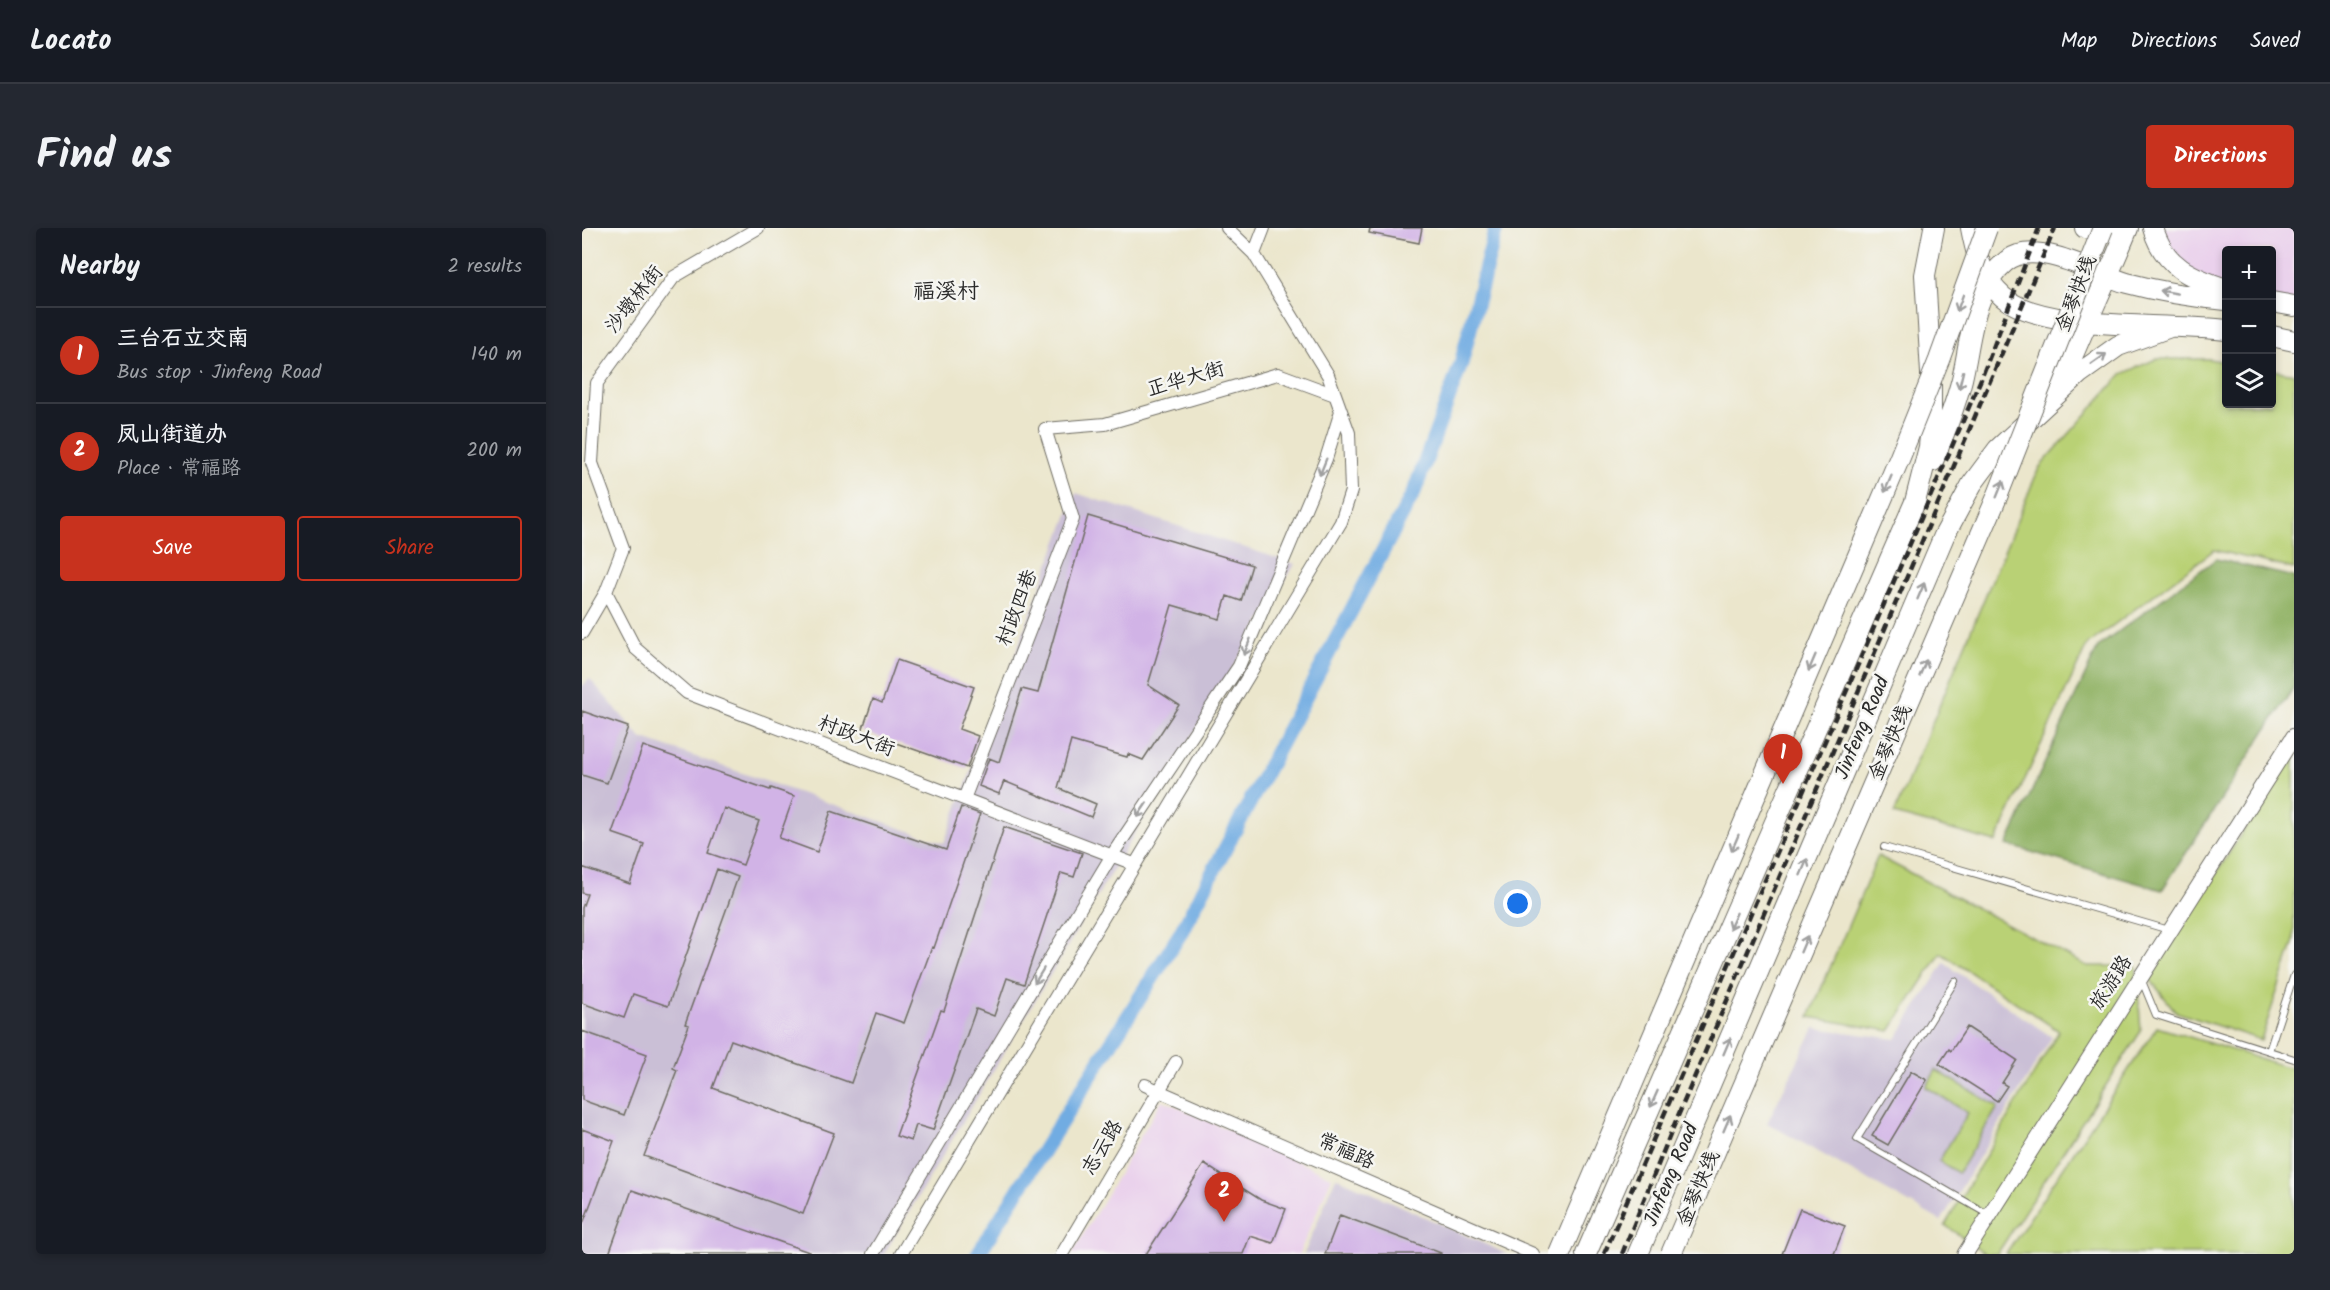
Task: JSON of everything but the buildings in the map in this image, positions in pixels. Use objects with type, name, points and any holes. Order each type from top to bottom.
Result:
[{"type":"main road","points":[[1916,502],[1929,447],[1931,373],[1925,275],[1934,228]]},
{"type":"main road","points":[[1971,228],[1978,260],[1989,282],[2002,297],[2014,305],[2085,322],[2222,330]]},
{"type":"main road","points":[[1560,1254],[1900,457],[1940,360],[1987,228]]},
{"type":"main road","points":[[2085,228],[2105,232],[2121,228]]},
{"type":"main road","name":"金琴快线","points":[[1671,1254],[1997,497],[2103,228]]},
{"type":"main road","name":"Jinfeng Road","points":[[1638,1254],[1944,536],[1972,484],[1998,449],[2055,398],[2085,322],[2108,277],[2128,228]]},
{"type":"main road","points":[[2153,228],[2162,250],[2176,266],[2196,279],[2222,288]]},
{"type":"main road","points":[[1586,1254],[1916,502],[1951,417],[1962,380],[1972,323],[1989,282],[2002,264],[2010,258],[2020,254],[2032,254],[2054,256],[2108,277],[2163,292],[2222,299]]},
{"type":"main road","points":[[2276,303],[2294,306]]},
{"type":"main road","points":[[2055,398],[2080,373],[2118,346],[2170,327]]},
{"type":"main road","points":[[2276,337],[2294,341]]},
{"type":"street","name":"沙墩林街","points":[[582,633],[606,592],[623,548],[592,463],[597,383],[674,277],[758,228]]},
{"type":"street","points":[[901,1254],[1341,522],[1351,491],[1349,433],[1328,375],[1254,254],[1227,228]]},
{"type":"street","points":[[1254,254],[1264,228]]},
{"type":"street","name":"正华大街","points":[[1045,429],[1105,424],[1278,374],[1335,395]]},
{"type":"street","points":[[873,1254],[1112,855],[1239,666],[1326,459],[1341,411]]},
{"type":"street","name":"村政四巷","points":[[964,799],[1073,519],[1045,429]]},
{"type":"street","name":"村政大街","points":[[606,592],[635,648],[687,693],[1134,864]]},
{"type":"street","name":"旅游路","points":[[1965,1254],[2294,736]]},
{"type":"street","name":"志云路","points":[[1062,1254],[1176,1062]]},
{"type":"street","name":"常福路","points":[[1145,1084],[1533,1254]]},
{"type":"lane","points":[[1884,847],[2170,930]]},
{"type":"lane","points":[[2269,1051],[2294,975]]},
{"type":"lane","points":[[2140,978],[2156,1015],[2294,1059]]},
{"type":"lane","points":[[1954,981],[1857,1139],[1990,1215]]},
{"type":"shaded area","points":[[2153,228],[2294,228],[2294,306],[2276,303],[2276,246],[2222,246],[2222,288],[2196,279]]},
{"type":"shaded area","points":[[1076,493],[1295,564],[884,1254],[582,1254],[582,686],[590,679],[641,738],[944,843]]},
{"type":"shaded area","points":[[1944,963],[2052,1037],[1941,1221],[1767,1123],[1814,1028],[1896,1039]]},
{"type":"shaded area","points":[[1162,1100],[1332,1177],[1299,1254],[1072,1254]]},
{"type":"shaded area","points":[[1336,1177],[1507,1254],[1304,1254]]},
{"type":"green space","points":[[2156,359],[2208,359],[2222,361],[2222,408],[2276,408],[2276,371],[2294,374],[2294,569],[2214,550],[2087,645],[1996,842],[1894,814],[2039,468],[2122,374]]},
{"type":"green space","points":[[2216,559],[2294,577],[2294,687],[2162,890],[2007,845],[2098,647]]},
{"type":"green space","points":[[2294,752],[2294,941],[2261,1040],[2176,1012],[2149,978]]},
{"type":"green space","points":[[1878,856],[2087,966],[2136,966],[2141,1031],[1997,1254],[1986,1254],[1945,1225],[2059,1031],[1941,953],[1890,1031],[1809,1017]]},
{"type":"green space","points":[[2157,1027],[2294,1069],[2294,1254],[2006,1254]]},
{"type":"green space","points":[[1936,1070],[1998,1107],[1958,1173],[1939,1161],[1968,1113],[1926,1087]]},
{"type":"waterway","points":[[978,1254],[1180,934],[1414,492],[1461,364],[1496,228]]},
{"type":"railway","points":[[1604,1254],[1981,379],[2039,228]]},
{"type":"railway","points":[[1622,1254],[1672,1130],[2055,228]]},
{"type":"place","name":"三台石立交南","points":[[1783,784]]},
{"type":"place","name":"凤山街道办","points":[[1224,1222]]},
{"type":"district","name":"福溪村","points":[[946,292]]}]
